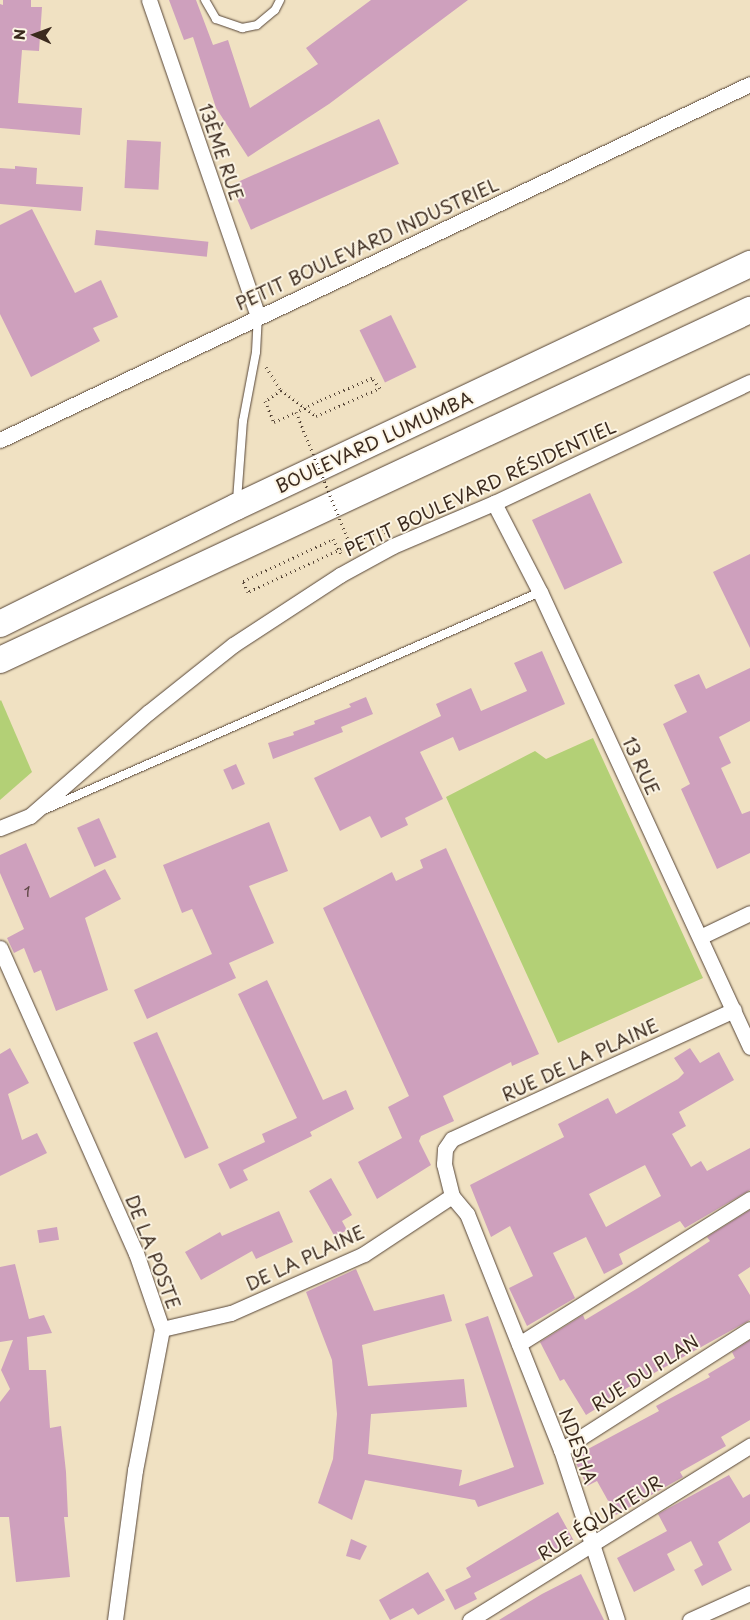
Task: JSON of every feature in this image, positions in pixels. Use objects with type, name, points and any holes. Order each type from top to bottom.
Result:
[{"type":"highway","name":"BOULEVARD LUMUMBA","points":[[0,624],[236,507],[750,264]]},
{"type":"highway","points":[[0,660],[750,310]]},
{"type":"street","name":"13ÈME RUE","points":[[149,0],[258,316]]},
{"type":"street","name":"PETIT BOULEVARD INDUSTRIEL","points":[[0,440],[750,84]]},
{"type":"street","name":"PETIT BOULEVARD RÉSIDENTIEL","points":[[0,828],[30,816],[149,712],[233,645],[349,570],[393,546],[494,503],[750,382]]},
{"type":"street","name":"13 RUE","points":[[494,503],[540,592],[750,1047]]},
{"type":"street","points":[[700,936],[750,913]]},
{"type":"street","name":"DE LA POSTE","points":[[0,948],[136,1253],[162,1329],[135,1470],[114,1620]]},
{"type":"street","name":"RUE DE LA PLAINE","points":[[446,1149],[452,1140],[734,1010]]},
{"type":"street","name":"NDESHA","points":[[446,1149],[444,1164],[452,1196],[467,1214],[561,1450],[617,1620]]},
{"type":"street","name":"DE LA PLAINE","points":[[162,1329],[231,1313],[364,1254],[452,1196]]},
{"type":"street","points":[[519,1344],[750,1199]]},
{"type":"street","name":"RUE DU PLAN","points":[[561,1450],[750,1329]]},
{"type":"street","name":"RUE ÉQUATEUR","points":[[470,1620],[750,1446]]},
{"type":"street","points":[[690,1620],[750,1593]]},
{"type":"lane","points":[[205,0],[216,19],[242,28],[257,25],[275,10],[280,0]]},
{"type":"lane","points":[[236,507],[243,421],[256,352],[258,316]]},
{"type":"lane","points":[[30,816],[540,592]]},
{"type":"path","points":[[256,352],[281,390],[316,416],[380,388],[372,378],[318,401],[296,412],[274,422],[265,401],[281,390]]},
{"type":"path","points":[[296,412],[350,544]]},
{"type":"path","points":[[349,570],[333,539],[243,581],[248,592],[332,553],[350,544],[383,528]]},
{"type":"green space","points":[[0,701],[32,772],[0,800]]},
{"type":"green space","points":[[593,738],[703,978],[558,1043],[446,797],[535,751],[546,759]]},
{"type":"building","points":[[3,0],[31,0],[31,7],[42,7],[39,51],[22,50],[18,103],[82,108],[80,135],[0,128],[0,4],[3,5]]},
{"type":"building","points":[[169,0],[196,0],[213,45],[228,40],[250,108],[318,64],[306,48],[371,0],[468,0],[329,104],[248,157],[216,108],[193,37],[184,40]]},
{"type":"building","points":[[379,119],[399,164],[251,230],[231,185]]},
{"type":"building","points":[[127,140],[161,142],[158,190],[124,188]]},
{"type":"building","points":[[15,166],[37,168],[36,184],[83,187],[81,211],[0,204],[0,168],[15,169]]},
{"type":"building","points":[[32,209],[75,293],[101,280],[118,317],[93,328],[100,341],[31,377],[0,314],[0,225]]},
{"type":"building","points":[[96,230],[208,242],[207,257],[94,245]]},
{"type":"building","points":[[391,315],[416,367],[385,382],[360,330]]},
{"type":"building","points":[[590,493],[623,563],[565,590],[532,520]]},
{"type":"building","points":[[750,554],[750,648],[713,572]]},
{"type":"building","points":[[542,651],[565,704],[459,751],[453,737],[420,752],[443,799],[405,818],[408,825],[381,838],[370,816],[340,831],[314,778],[441,716],[436,704],[471,688],[481,711],[527,691],[514,663]]},
{"type":"building","points":[[750,668],[750,721],[719,737],[731,763],[721,768],[742,814],[750,811],[750,853],[717,869],[681,789],[690,784],[663,724],[687,712],[674,685],[699,674],[706,689]]},
{"type":"building","points":[[366,697],[373,714],[341,727],[343,732],[273,759],[268,743],[294,735],[293,732],[315,724],[314,721],[351,707],[349,704]]},
{"type":"building","points":[[236,764],[245,784],[232,790],[223,770]]},
{"type":"building","points":[[99,818],[116,857],[95,867],[77,828]]},
{"type":"building","points":[[269,822],[288,871],[249,886],[274,943],[229,963],[236,978],[147,1019],[134,990],[212,954],[192,909],[182,913],[163,865]]},
{"type":"building","points":[[26,843],[50,898],[105,869],[121,899],[85,918],[108,990],[56,1011],[41,970],[34,973],[24,948],[14,953],[7,938],[24,929],[0,873],[0,855]]},
{"type":"building","points":[[446,848],[539,1054],[512,1066],[511,1062],[443,1096],[454,1121],[421,1136],[419,1141],[431,1165],[377,1199],[358,1162],[402,1138],[388,1107],[409,1096],[323,908],[392,872],[396,881],[423,868],[420,860]]},
{"type":"building","points":[[267,980],[323,1100],[346,1090],[354,1109],[310,1132],[312,1136],[243,1170],[248,1180],[230,1189],[218,1164],[265,1142],[262,1134],[297,1118],[238,994]]},
{"type":"building","points":[[157,1032],[209,1148],[185,1159],[133,1043]]},
{"type":"building","points":[[10,1048],[29,1083],[8,1094],[22,1140],[37,1133],[47,1153],[0,1176],[0,1054]]},
{"type":"building","points":[[690,1048],[700,1063],[719,1052],[734,1080],[679,1112],[686,1126],[672,1134],[691,1167],[701,1161],[707,1171],[750,1148],[750,1190],[685,1228],[680,1221],[619,1254],[623,1264],[604,1274],[586,1237],[553,1253],[575,1298],[527,1326],[509,1288],[533,1276],[510,1226],[491,1237],[470,1185],[564,1137],[558,1124],[608,1098],[616,1114],[678,1079],[684,1073],[674,1058]],"holes":[[[645,1165],[661,1196],[606,1227],[589,1194]]]},
{"type":"building","points":[[331,1178],[352,1215],[342,1221],[347,1230],[335,1237],[309,1191]]},
{"type":"building","points":[[750,1210],[750,1267],[738,1275],[750,1295],[750,1320],[609,1398],[610,1400],[586,1415],[564,1379],[560,1381],[540,1342],[583,1315],[585,1320],[638,1288],[710,1241],[707,1237]]},
{"type":"building","points":[[279,1211],[293,1242],[256,1259],[252,1251],[201,1280],[185,1252],[220,1232],[222,1236]]},
{"type":"building","points":[[57,1227],[59,1240],[39,1243],[37,1230]]},
{"type":"building","points":[[15,1264],[29,1319],[44,1315],[52,1333],[27,1337],[29,1370],[46,1370],[50,1428],[61,1426],[68,1517],[64,1517],[70,1577],[16,1582],[9,1517],[0,1517],[0,1402],[10,1389],[1,1370],[13,1340],[0,1342],[0,1267]]},
{"type":"building","points":[[356,1269],[374,1311],[444,1294],[452,1321],[362,1345],[368,1386],[464,1379],[467,1407],[371,1414],[368,1454],[462,1470],[459,1486],[514,1467],[465,1324],[488,1316],[544,1484],[478,1507],[475,1500],[365,1480],[352,1520],[318,1503],[333,1459],[337,1414],[332,1360],[306,1292]]},
{"type":"building","points":[[750,1340],[750,1420],[721,1437],[726,1446],[680,1472],[683,1477],[616,1515],[597,1481],[587,1486],[573,1457],[659,1411],[656,1406],[710,1377],[708,1374],[735,1358],[732,1352]]},
{"type":"building","points":[[729,1475],[743,1498],[750,1494],[750,1522],[718,1542],[732,1570],[702,1586],[694,1570],[703,1565],[691,1541],[667,1554],[675,1570],[634,1592],[617,1558],[667,1531],[658,1514]]},
{"type":"building","points":[[558,1512],[574,1541],[474,1593],[477,1599],[455,1610],[445,1590],[471,1577],[466,1568]]},
{"type":"building","points":[[351,1539],[367,1546],[360,1560],[346,1556]]},
{"type":"building","points":[[428,1572],[445,1600],[418,1615],[413,1608],[390,1620],[379,1600]]},
{"type":"building","points":[[581,1574],[604,1620],[499,1620],[542,1594]]}]
